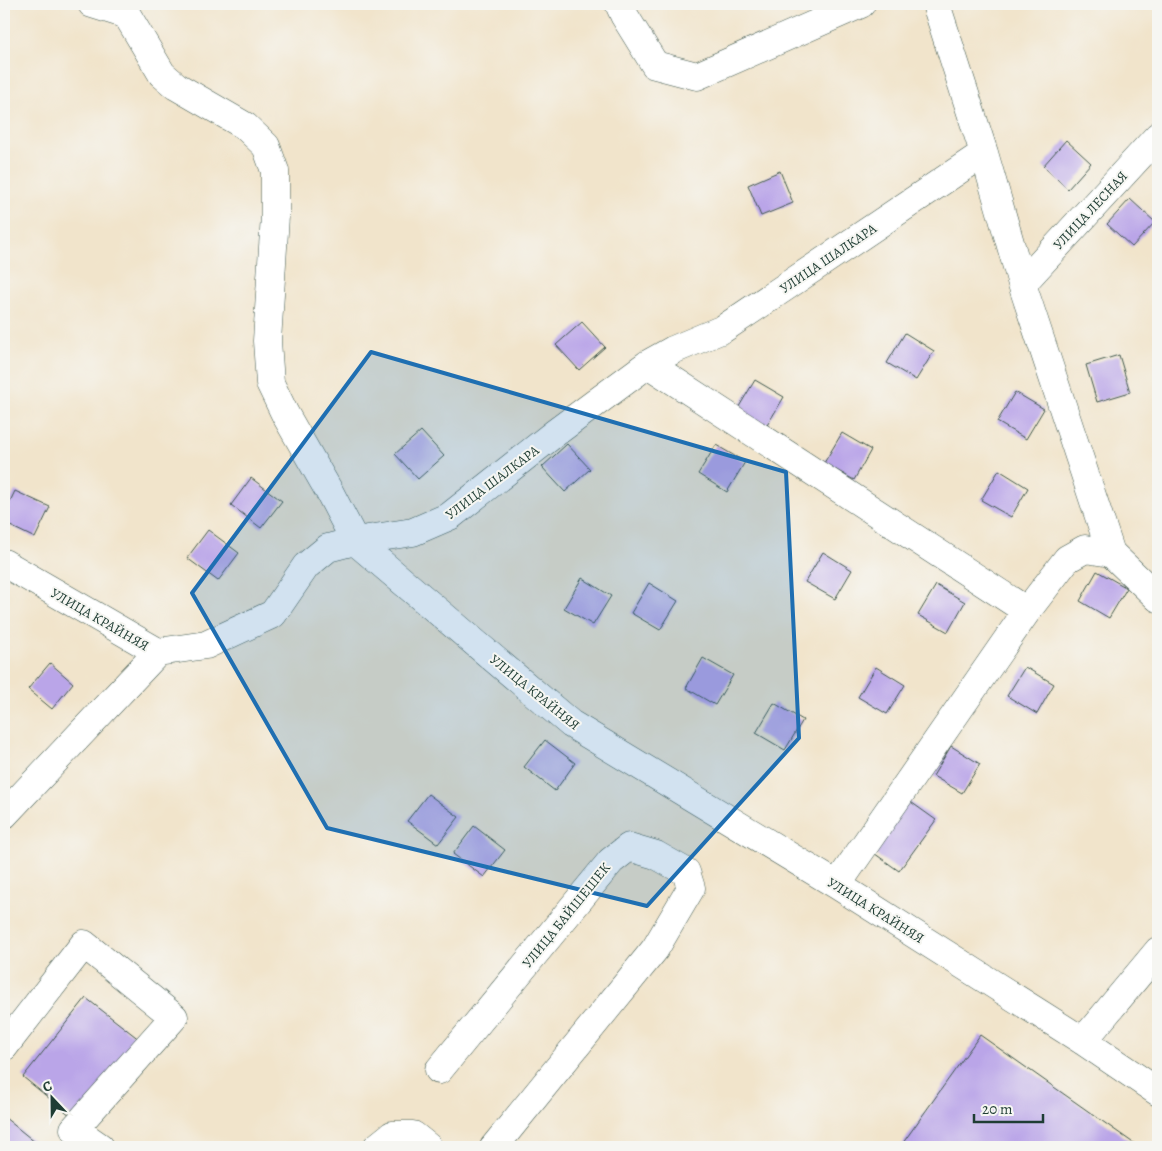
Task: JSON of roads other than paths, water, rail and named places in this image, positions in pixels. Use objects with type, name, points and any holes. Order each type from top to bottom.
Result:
[{"type":"street","points":[[92,4],[130,10],[162,74],[176,86],[245,126],[266,146],[275,171],[275,216],[267,341],[270,383],[355,541]]},
{"type":"street","points":[[620,4],[624,15],[655,65],[697,76],[861,4]]},
{"type":"street","points":[[936,4],[984,153],[1022,284],[1111,553],[1158,598]]},
{"type":"street","name":"УЛИЦА ЛЕСНАЯ","points":[[1022,284],[1158,136]]},
{"type":"street","name":"УЛИЦА ШАЛКАРА","points":[[355,541],[413,532],[450,516],[555,433],[648,364],[673,350],[723,329],[984,153]]},
{"type":"street","points":[[648,364],[1027,611]]},
{"type":"street","name":"УЛИЦА КРАЙНЯЯ","points":[[4,563],[158,652],[206,645],[273,614],[306,566],[328,548],[355,541],[571,724],[837,886],[1083,1040],[1158,1092]]},
{"type":"street","points":[[837,886],[1027,611],[1067,560],[1085,549],[1111,553]]},
{"type":"street","points":[[4,815],[158,652]]},
{"type":"street","name":"УЛИЦА БАЙШЕШЕК","points":[[439,1070],[611,861],[630,846],[656,855],[686,872],[691,888],[655,949],[494,1147]]},
{"type":"street","points":[[4,1047],[84,944],[174,1017],[74,1129],[100,1147]]},
{"type":"street","points":[[1083,1040],[1158,951]]},
{"type":"street","points":[[377,1147],[392,1135],[412,1135],[428,1147]]}]
